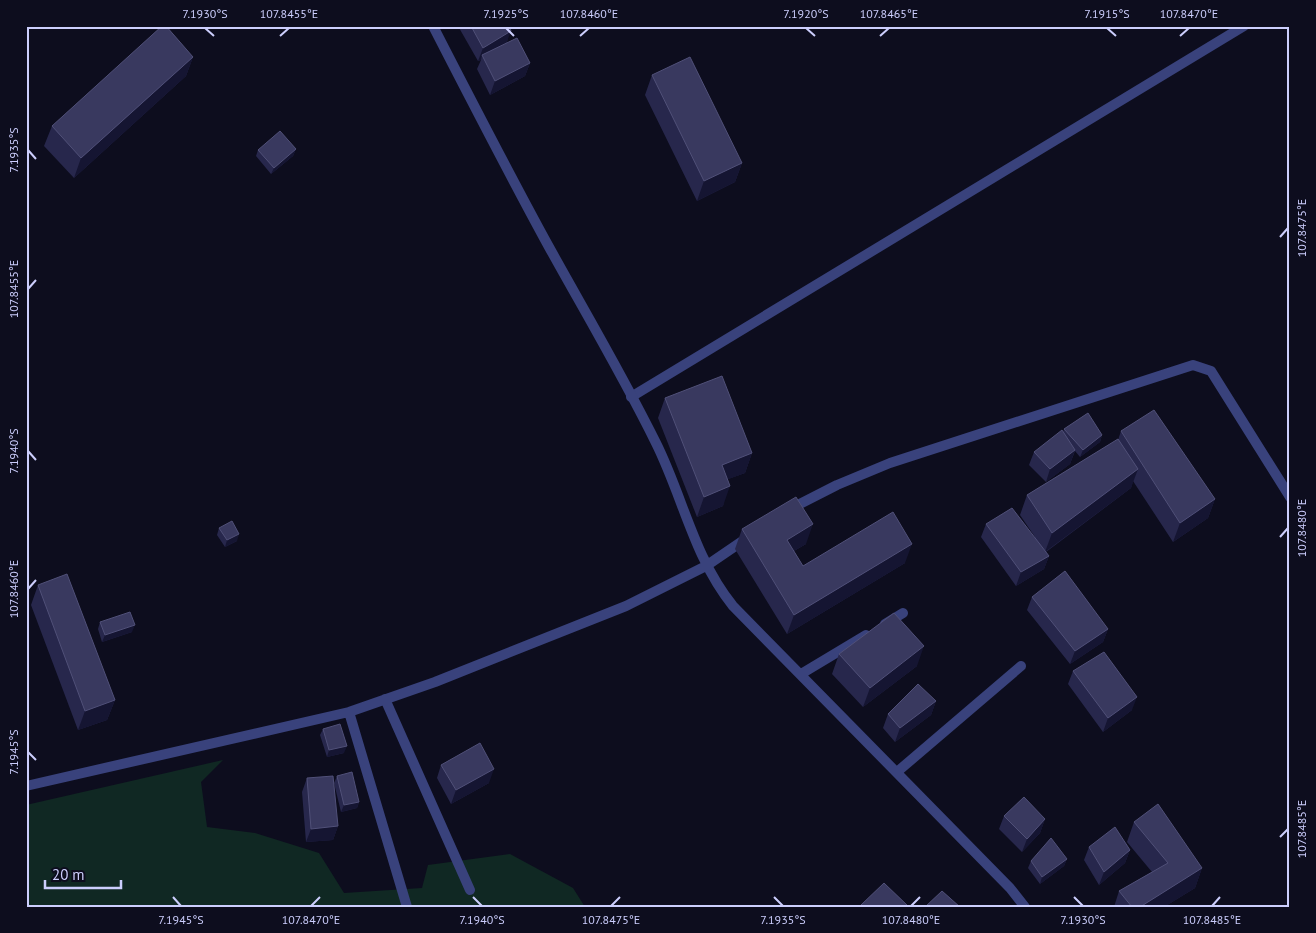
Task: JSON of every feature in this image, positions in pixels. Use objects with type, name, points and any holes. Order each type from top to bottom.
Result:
[{"type":"street","points":[[433,26],[631,397],[674,482],[706,566],[718,587],[733,606],[1010,888],[1025,907]]},
{"type":"street","points":[[631,397],[1244,26]]},
{"type":"street","points":[[779,516],[837,485],[890,463],[1193,365],[1211,371],[1290,497]]},
{"type":"street","points":[[26,786],[349,712],[435,682],[626,606],[706,566],[754,532]]},
{"type":"street","points":[[801,674],[903,613]]},
{"type":"street","points":[[897,772],[1021,666]]},
{"type":"street","points":[[385,699],[470,890]]},
{"type":"street","points":[[349,712],[407,907]]},
{"type":"green space","points":[[223,760],[201,782],[207,827],[255,833],[319,853],[344,893],[422,888],[428,865],[510,854],[573,888],[585,907],[26,907],[26,805]]},
{"type":"building","points":[[162,26],[166,26],[193,57],[81,158],[52,126]]},
{"type":"building","points":[[471,26],[509,26],[511,31],[483,48]]},
{"type":"building","points":[[517,38],[530,63],[495,81],[482,55]]},
{"type":"building","points":[[690,57],[742,163],[704,181],[652,75]]},
{"type":"building","points":[[280,131],[296,149],[274,168],[258,150]]},
{"type":"building","points":[[722,376],[752,453],[722,465],[730,486],[704,497],[665,398]]},
{"type":"building","points":[[1154,410],[1215,499],[1180,523],[1121,431]]},
{"type":"building","points":[[1088,413],[1102,435],[1083,450],[1064,429]]},
{"type":"building","points":[[1062,430],[1075,450],[1050,469],[1034,452]]},
{"type":"building","points":[[1118,439],[1138,469],[1052,533],[1027,495]]},
{"type":"building","points":[[796,497],[813,524],[787,540],[803,566],[893,512],[912,544],[794,615],[742,529]]},
{"type":"building","points":[[1012,508],[1049,556],[1021,572],[986,524]]},
{"type":"building","points":[[232,521],[239,534],[227,540],[219,528]]},
{"type":"building","points":[[1065,571],[1108,629],[1075,651],[1032,597]]},
{"type":"building","points":[[67,574],[115,700],[85,711],[38,585]]},
{"type":"building","points":[[130,612],[135,625],[105,635],[100,622]]},
{"type":"building","points":[[894,613],[924,646],[870,688],[839,654]]},
{"type":"building","points":[[1104,652],[1137,697],[1108,718],[1073,671]]},
{"type":"building","points":[[918,684],[936,701],[900,728],[888,714]]},
{"type":"building","points":[[340,724],[347,746],[329,750],[323,729]]},
{"type":"building","points":[[480,743],[494,769],[456,790],[441,765]]},
{"type":"building","points":[[352,772],[359,802],[344,805],[337,776]]},
{"type":"building","points":[[333,776],[338,826],[311,829],[307,778]]},
{"type":"building","points":[[1024,797],[1045,819],[1027,839],[1004,816]]},
{"type":"building","points":[[1158,804],[1202,868],[1140,907],[1132,907],[1119,891],[1168,863],[1134,822]]},
{"type":"building","points":[[1115,827],[1130,850],[1104,872],[1089,847]]},
{"type":"building","points":[[1051,838],[1067,859],[1042,877],[1031,861]]},
{"type":"building","points":[[884,883],[908,906],[862,907],[861,905]]},
{"type":"building","points":[[942,891],[960,907],[925,907]]}]
